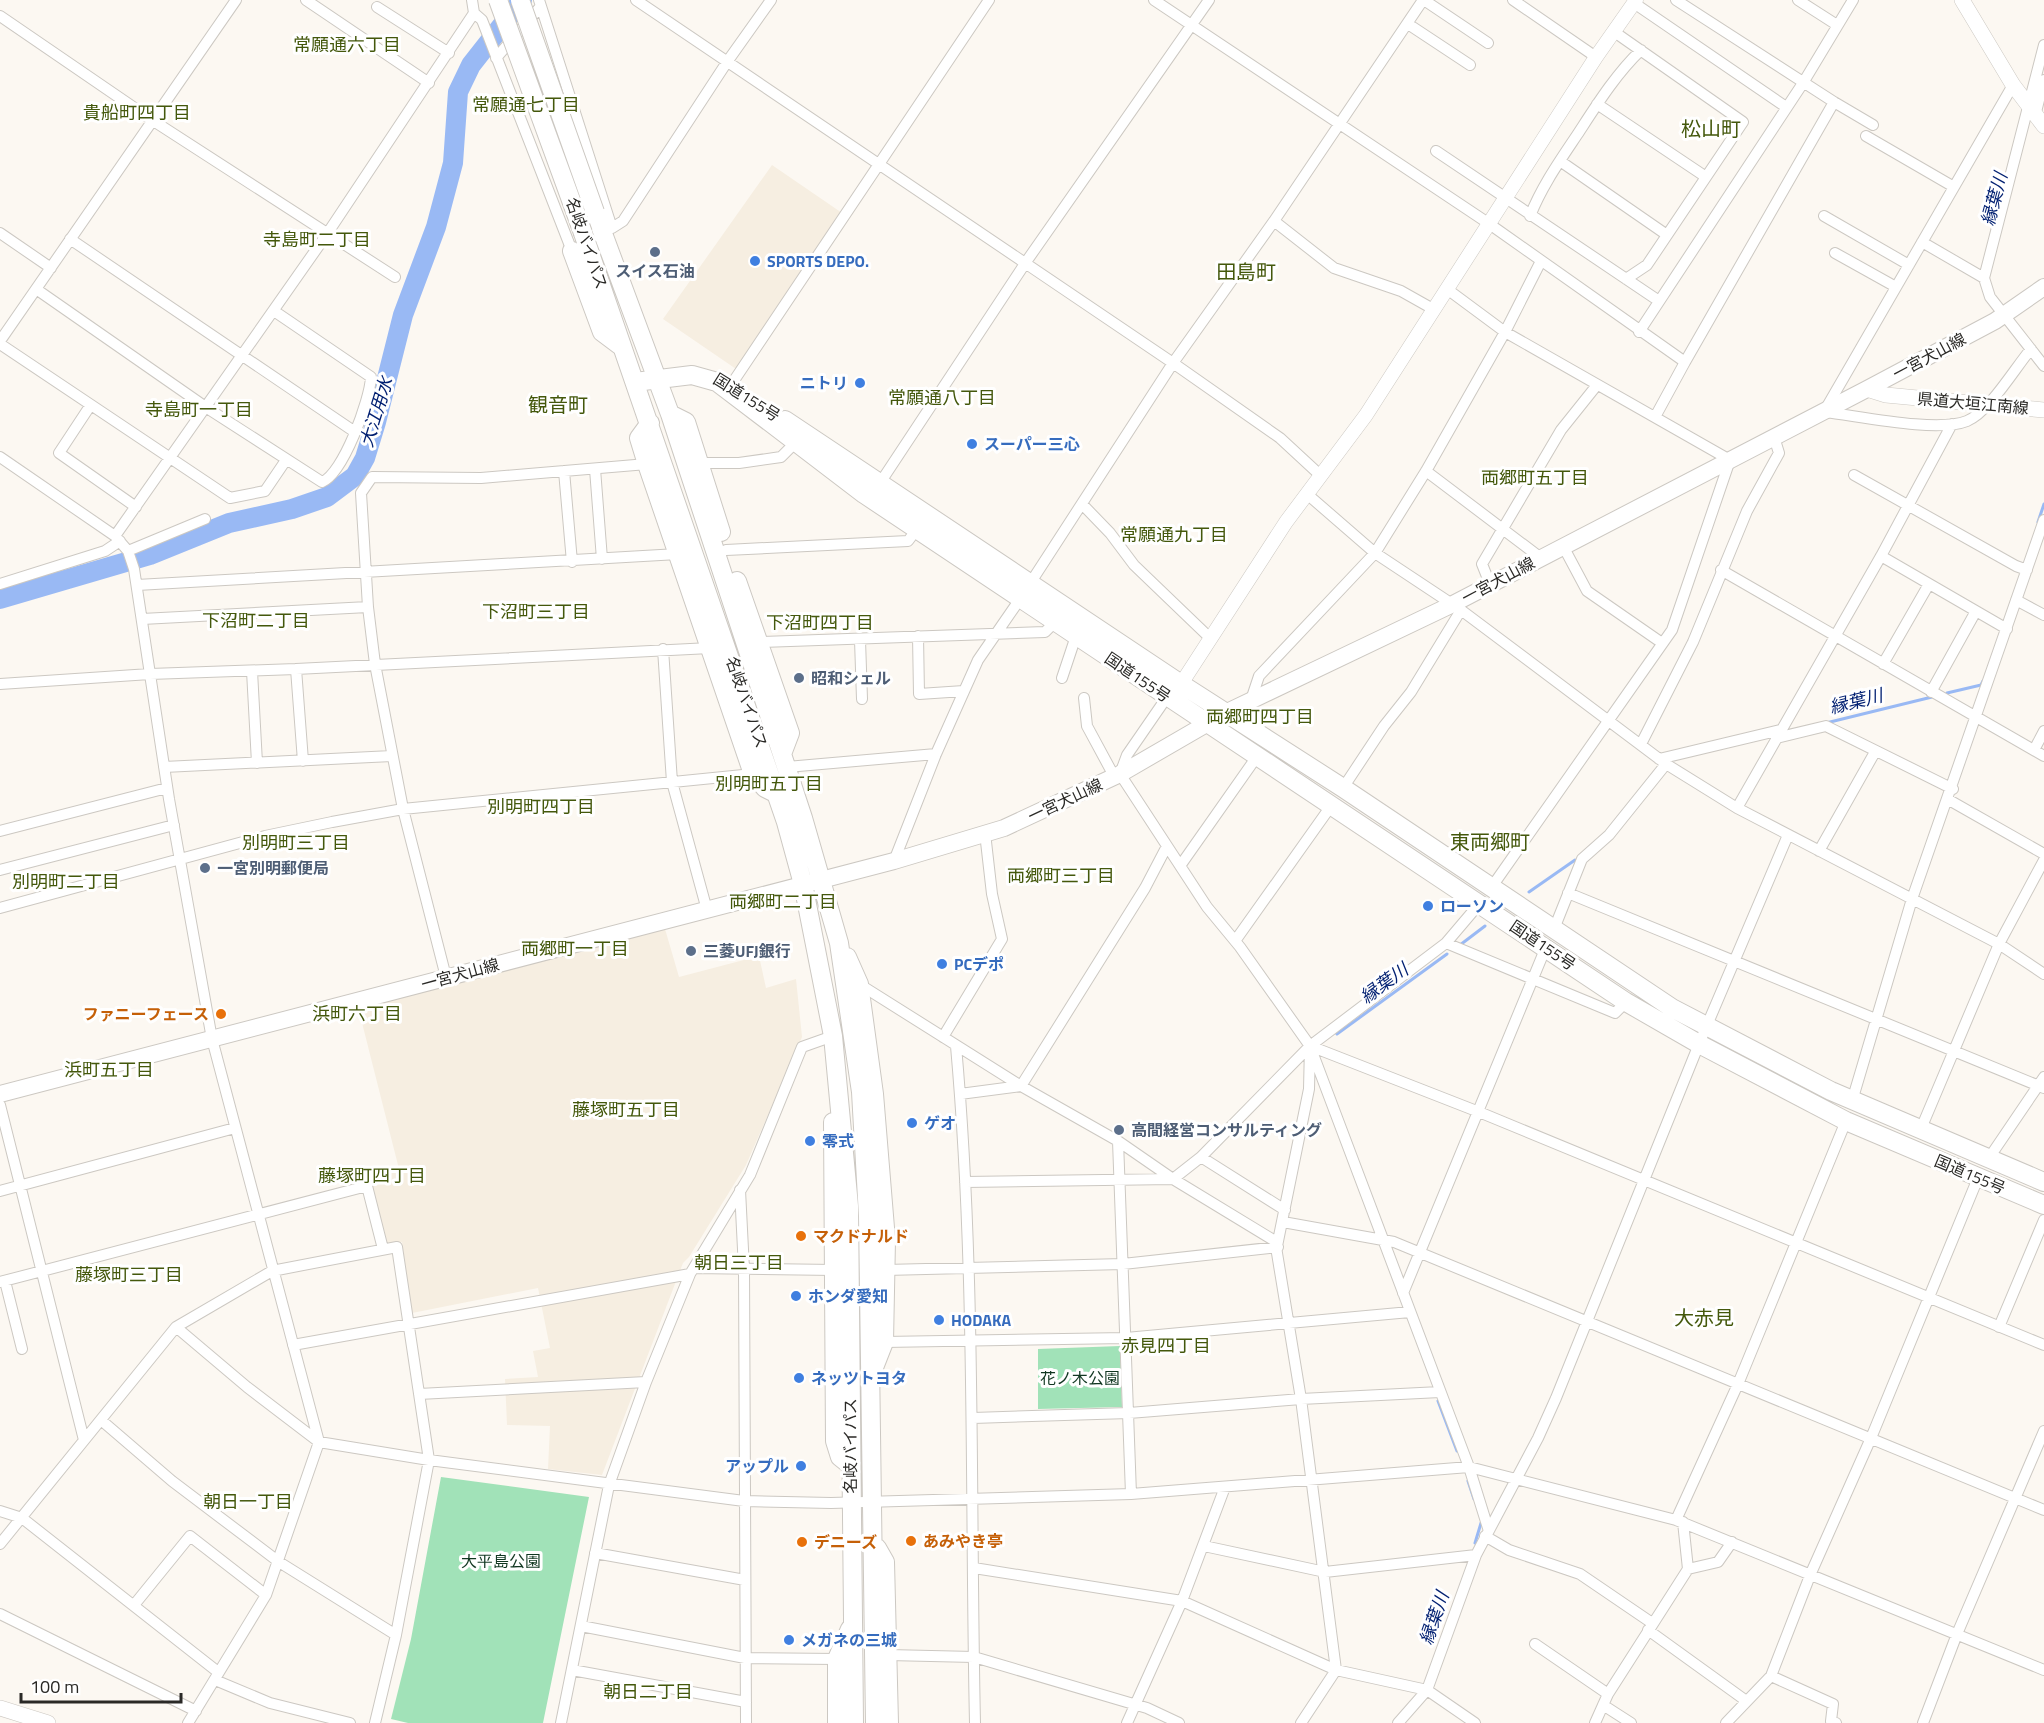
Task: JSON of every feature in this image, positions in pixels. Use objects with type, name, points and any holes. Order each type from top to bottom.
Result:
[{"type":"highway","name":"名岐バイパス","points":[[498,0],[650,423],[777,794],[803,884],[833,1036],[849,1206],[853,1716]]},
{"type":"highway","name":"名岐バイパス","points":[[520,0],[670,414],[784,760],[822,880],[838,943],[861,1092],[868,1216],[875,1723]]},
{"type":"highway","points":[[609,248],[612,228]]},
{"type":"highway","points":[[573,251],[602,332],[622,346]]},
{"type":"highway","name":"国道155号","points":[[635,382],[656,375],[690,369],[705,371],[732,385],[1181,684],[1343,788],[1486,896],[1546,947],[1626,1002],[1699,1044],[1846,1121],[2044,1205]]},
{"type":"highway","name":"国道155号","points":[[656,375],[692,375],[717,382],[864,494],[1206,724],[1258,755],[1331,806],[1486,896],[1554,929],[1672,1008],[1852,1101],[2044,1182]]},
{"type":"highway","points":[[670,414],[686,422],[726,550],[790,733],[784,760]]},
{"type":"highway","points":[[650,423],[639,438],[753,774],[765,788],[777,794]]},
{"type":"highway","points":[[838,943],[854,966],[859,984],[874,1094],[886,1240],[884,1342],[869,1382]]},
{"type":"highway","points":[[839,1094],[831,1130],[835,1270],[835,1441],[840,1457],[850,1466]]},
{"type":"highway","points":[[868,1216],[886,1240]]},
{"type":"highway","points":[[835,1297],[851,1325]]},
{"type":"highway","points":[[872,1538],[885,1562],[889,1723]]},
{"type":"highway","points":[[837,1723],[837,1668],[852,1624]]},
{"type":"highway","points":[[837,1668],[853,1716]]},
{"type":"main road","points":[[1962,0],[2013,85],[2036,116]]},
{"type":"main road","name":"一宮犬山線","points":[[0,1094],[894,861],[1004,828],[1117,775],[1251,700],[1456,608],[1490,584],[1867,389],[2003,315],[2044,287]]},
{"type":"main road","name":"県道大垣江南線","points":[[1867,389],[1886,395],[2044,410]]},
{"type":"main road","points":[[0,1708],[31,1720],[48,1723]]},
{"type":"street","points":[[236,0],[0,343],[90,406],[230,498],[265,491],[286,460]]},
{"type":"street","points":[[306,0],[429,83]]},
{"type":"street","points":[[0,584],[105,552],[118,538],[136,507],[274,311],[449,53],[474,14],[472,0]]},
{"type":"street","points":[[636,0],[1173,363],[1280,438],[1320,476]]},
{"type":"street","points":[[540,3],[612,228],[623,221],[727,62],[771,0]]},
{"type":"street","points":[[732,385],[990,0]]},
{"type":"street","points":[[1154,0],[1488,223],[1639,332],[1685,362]]},
{"type":"street","points":[[880,483],[1026,262],[1209,0]]},
{"type":"street","points":[[1031,582],[1173,363],[1274,221],[1424,0],[1488,43]]},
{"type":"street","points":[[1513,0],[1596,57]]},
{"type":"street","points":[[1676,0],[1873,126]]},
{"type":"street","points":[[1798,0],[1837,25]]},
{"type":"street","points":[[1639,332],[1803,83],[1853,0]]},
{"type":"street","points":[[1181,684],[1307,494],[1366,415],[1504,198],[1635,1],[1786,107]]},
{"type":"street","points":[[494,54],[540,3]]},
{"type":"street","points":[[377,7],[449,53]]},
{"type":"street","points":[[474,14],[482,20],[573,251]]},
{"type":"street","points":[[0,16],[152,120],[395,277]]},
{"type":"street","points":[[1408,24],[1470,65]]},
{"type":"street","points":[[1613,31],[1743,122],[1647,265],[1626,279]]},
{"type":"street","points":[[2036,116],[2044,45]]},
{"type":"street","points":[[1530,216],[1540,192],[1597,104],[1623,67],[1641,50]]},
{"type":"street","points":[[2044,80],[2036,116],[1984,278],[1990,297],[2044,366]]},
{"type":"street","points":[[2013,85],[1823,411],[1905,422],[1952,424],[1968,420],[1986,405],[2031,349]]},
{"type":"street","points":[[1655,417],[1834,102]]},
{"type":"street","points":[[1597,104],[1706,177]]},
{"type":"street","points":[[1866,136],[1954,187]]},
{"type":"street","points":[[1436,151],[1659,301]]},
{"type":"street","points":[[1560,161],[1667,235]]},
{"type":"street","points":[[1824,216],[1909,265]]},
{"type":"street","points":[[1274,221],[1334,268],[1401,291],[1433,309]]},
{"type":"street","points":[[0,233],[51,267]]},
{"type":"street","points":[[70,239],[355,432]]},
{"type":"street","points":[[1922,242],[1984,278]]},
{"type":"street","points":[[1835,254],[1896,287]]},
{"type":"street","points":[[1251,700],[1259,676],[1376,553],[1426,471],[1505,332],[1541,261]]},
{"type":"street","points":[[965,1182],[1173,1179],[1201,1156],[1310,1046],[1446,944],[1486,896],[1672,630],[1730,460],[1505,332],[1447,288]]},
{"type":"street","points":[[36,289],[207,408],[322,482],[330,479],[336,472],[355,432],[371,385],[371,377],[274,311]]},
{"type":"street","points":[[1490,584],[1482,564],[1561,430],[1597,385]]},
{"type":"street","points":[[90,406],[59,453],[136,507]]},
{"type":"street","points":[[1737,808],[1909,506],[1952,424]]},
{"type":"street","points":[[1641,744],[1693,642],[1747,511],[1779,453],[1774,437]]},
{"type":"street","points":[[701,464],[739,463],[782,457],[796,442]]},
{"type":"street","points":[[0,458],[118,538],[133,566],[164,767],[213,1039],[319,1442],[266,1595],[188,1723]]},
{"type":"street","points":[[446,977],[403,809],[375,664],[368,607],[361,493],[372,477],[481,478],[647,464]]},
{"type":"street","points":[[595,469],[602,559]]},
{"type":"street","points":[[564,471],[572,562]]},
{"type":"street","points":[[1426,471],[1501,530],[1541,558]]},
{"type":"street","points":[[1854,475],[2027,570]]},
{"type":"street","points":[[1307,494],[1376,553],[1456,608],[1663,761],[1737,808],[1999,944],[2044,975]]},
{"type":"street","points":[[1082,504],[1110,533],[1134,565],[1210,638]]},
{"type":"street","points":[[128,553],[205,519]]},
{"type":"street","points":[[1852,1101],[1878,1021],[1912,899],[1951,794],[2044,520]]},
{"type":"street","points":[[726,550],[908,541],[916,529]]},
{"type":"street","points":[[1563,546],[1587,591],[1662,643]]},
{"type":"street","points":[[137,585],[476,564],[572,562],[678,554]]},
{"type":"street","points":[[1881,556],[2007,628]]},
{"type":"street","points":[[1721,570],[2044,756]]},
{"type":"street","points":[[1883,664],[1929,584]]},
{"type":"street","points":[[894,861],[936,754],[978,660],[1020,599]]},
{"type":"street","points":[[2016,600],[2044,615]]},
{"type":"street","points":[[142,619],[368,607]]},
{"type":"street","points":[[1343,788],[1384,726],[1411,692],[1456,608]]},
{"type":"street","points":[[1931,692],[1976,611]]},
{"type":"street","points":[[760,642],[1045,632],[1054,622]]},
{"type":"street","points":[[918,636],[919,694],[964,691]]},
{"type":"street","points":[[1062,678],[1076,636]]},
{"type":"street","points":[[860,640],[861,699]]},
{"type":"street","points":[[0,684],[150,674],[710,648]]},
{"type":"street","points":[[663,649],[672,782],[707,910]]},
{"type":"street","points":[[296,669],[303,761]]},
{"type":"street","points":[[252,671],[257,763]]},
{"type":"street","points":[[1117,775],[1126,755],[1167,697]]},
{"type":"street","points":[[1084,698],[1087,726],[1117,775],[1208,907],[1310,1046],[1468,1467],[1487,1532],[1509,1550],[1580,1574],[1745,1701]]},
{"type":"street","points":[[1554,929],[1582,859],[1609,835],[1663,761],[1778,734],[1826,726],[1951,794],[2044,854]]},
{"type":"street","points":[[2034,750],[2044,731]]},
{"type":"street","points":[[1819,851],[1875,752]]},
{"type":"street","points":[[784,760],[936,754]]},
{"type":"street","points":[[1180,866],[1258,755]]},
{"type":"street","points":[[164,767],[392,756]]},
{"type":"street","points":[[0,908],[92,885],[265,836],[403,809],[753,774]]},
{"type":"street","points":[[0,818],[1,831],[168,788]]},
{"type":"street","points":[[1235,941],[1331,806]]},
{"type":"street","points":[[0,870],[174,825]]},
{"type":"street","points":[[943,1037],[1002,939],[992,894],[985,834]]},
{"type":"street","points":[[1398,1723],[1427,1690],[1476,1555],[1538,1438],[1646,1182],[1699,1044],[1788,835]]},
{"type":"street","points":[[1021,1086],[1145,888],[1167,846]]},
{"type":"street","points":[[1920,1131],[1999,944],[2044,860]]},
{"type":"street","points":[[1568,893],[1954,1052],[2042,1084],[1989,1158]]},
{"type":"street","points":[[1446,944],[1615,1013],[1626,1002]]},
{"type":"street","points":[[1403,1293],[1546,947]]},
{"type":"street","points":[[859,984],[1021,1086],[1118,1141],[1173,1179],[1275,1241],[1278,1246]]},
{"type":"street","points":[[561,1723],[609,1485],[646,1382],[692,1271],[750,1175],[802,1047],[833,1036]]},
{"type":"street","points":[[956,1046],[965,1182],[971,1340],[975,1723]]},
{"type":"street","points":[[1310,1046],[1479,1112],[2044,1345]]},
{"type":"street","points":[[1301,1723],[1336,1670],[1325,1572],[1278,1246],[1309,1089],[1310,1046]]},
{"type":"street","points":[[960,1094],[1021,1086]]},
{"type":"street","points":[[0,1105],[84,1440]]},
{"type":"street","points":[[1595,1723],[1606,1700],[1650,1627],[1688,1569],[1680,1521],[1846,1121]]},
{"type":"street","points":[[0,1191],[235,1128]]},
{"type":"street","points":[[1118,1141],[1130,1413],[1131,1494]]},
{"type":"street","points":[[1201,1156],[1285,1210]]},
{"type":"street","points":[[1726,1723],[1745,1701],[1771,1677],[1811,1573],[1871,1438],[1978,1178]]},
{"type":"street","points":[[22,1349],[3,1281],[368,1186],[383,1249]]},
{"type":"street","points":[[740,1190],[744,1269],[746,1723]]},
{"type":"street","points":[[1999,1327],[2044,1220]]},
{"type":"street","points":[[1283,1222],[1383,1240],[1420,1252],[2044,1510]]},
{"type":"street","points":[[885,1270],[1123,1263],[1278,1246]]},
{"type":"street","points":[[0,1544],[176,1328],[272,1270],[397,1247],[429,1460],[396,1635],[375,1723]]},
{"type":"street","points":[[293,1345],[692,1271],[835,1270]]},
{"type":"street","points":[[884,1342],[1126,1338],[1410,1312]]},
{"type":"street","points":[[176,1328],[247,1387],[319,1442],[609,1485],[744,1501],[872,1502],[1131,1494],[1468,1467],[1680,1521],[2044,1670]]},
{"type":"street","points":[[420,1394],[646,1382]]},
{"type":"street","points":[[973,1418],[1130,1413],[1301,1399],[1440,1392]]},
{"type":"street","points":[[101,1420],[172,1481],[279,1562],[396,1635]]},
{"type":"street","points":[[1923,1723],[1957,1634],[2044,1431]]},
{"type":"street","points":[[1127,1723],[1182,1601],[1225,1487]]},
{"type":"street","points":[[0,1511],[22,1518],[134,1605],[216,1676],[270,1704],[350,1723]]},
{"type":"street","points":[[134,1605],[190,1536],[266,1595]]},
{"type":"street","points":[[1688,1569],[1718,1562],[1732,1542]]},
{"type":"street","points":[[1204,1546],[1325,1572],[1476,1555]]},
{"type":"street","points":[[595,1552],[745,1580]]},
{"type":"street","points":[[974,1568],[1182,1601],[1336,1670],[1427,1690],[1475,1723]]},
{"type":"street","points":[[0,1614],[196,1711]]},
{"type":"street","points":[[581,1626],[745,1658],[837,1668]]},
{"type":"street","points":[[1535,1644],[1606,1700],[1631,1723]]},
{"type":"street","points":[[888,1655],[974,1657],[1135,1705],[1179,1723]]},
{"type":"street","points":[[572,1670],[746,1702]]},
{"type":"street","points":[[1771,1677],[1833,1704],[1831,1721],[1836,1723]]},
{"type":"shaded area","points":[[772,165],[845,215],[739,371],[663,319]]},
{"type":"shaded area","points":[[663,922],[679,977],[759,956],[766,988],[796,979],[802,1037],[746,1165],[689,1257],[683,1263],[602,1475],[548,1469],[550,1426],[507,1425],[505,1379],[538,1377],[533,1351],[550,1348],[538,1288],[412,1313],[402,1242],[387,1245],[370,1178],[399,1169],[358,1007]]},
{"type":"green space","name":"花ノ木公園","points":[[1120,1346],[1122,1407],[1038,1409],[1038,1349]]},
{"type":"green space","name":"大平島公園","points":[[441,1477],[589,1497],[543,1723],[408,1723],[391,1719],[411,1639]]},
{"type":"waterway","name":"大江用水","points":[[0,599],[150,555],[229,523],[292,509],[327,497],[355,476],[365,458],[376,422],[403,315],[436,227],[453,163],[458,92],[471,65],[522,0]]},
{"type":"waterway","name":"縁葉川","points":[[2038,522],[2044,504]]},
{"type":"waterway","name":"縁葉川","points":[[1947,693],[1981,685],[1983,681]]},
{"type":"waterway","name":"縁葉川","points":[[1826,723],[1932,697]]},
{"type":"waterway","name":"縁葉川","points":[[1529,892],[1575,860]]},
{"type":"waterway","name":"縁葉川","points":[[1460,945],[1485,926]]},
{"type":"waterway","name":"縁葉川","points":[[1337,1034],[1447,954]]},
{"type":"waterway","name":"縁葉川","points":[[1438,1401],[1457,1451]]},
{"type":"waterway","name":"縁葉川","points":[[1468,1481],[1474,1499]]},
{"type":"waterway","name":"縁葉川","points":[[1475,1543],[1481,1523]]},
{"type":"place","name":"スイス石油","points":[[655,252]]},
{"type":"place","name":"SPORTS DEPO.","points":[[755,261]]},
{"type":"place","name":"ニトリ","points":[[860,383]]},
{"type":"place","name":"スーパー三心","points":[[972,444]]},
{"type":"place","name":"昭和シェル","points":[[799,678]]},
{"type":"place","name":"一宮別明郵便局","points":[[205,868]]},
{"type":"place","name":"ローソン","points":[[1428,906]]},
{"type":"place","name":"三菱UFJ銀行","points":[[691,951]]},
{"type":"place","name":"PCデポ","points":[[942,964]]},
{"type":"place","name":"ファニーフェース","points":[[221,1014]]},
{"type":"place","name":"ゲオ","points":[[912,1123]]},
{"type":"place","name":"高間経営コンサルティング","points":[[1119,1130]]},
{"type":"place","name":"零式","points":[[810,1141]]},
{"type":"place","name":"マクドナルド","points":[[801,1236]]},
{"type":"place","name":"ホンダ愛知","points":[[796,1296]]},
{"type":"place","name":"HODAKA","points":[[939,1320]]},
{"type":"place","name":"ネッツトヨタ","points":[[799,1378]]},
{"type":"place","name":"アップル","points":[[801,1466]]},
{"type":"place","name":"あみやき亭","points":[[911,1541]]},
{"type":"place","name":"デニーズ","points":[[802,1542]]},
{"type":"place","name":"メガネの三城","points":[[789,1640]]},
{"type":"district","name":"常願通六丁目","points":[[347,44]]},
{"type":"district","name":"常願通七丁目","points":[[526,104]]},
{"type":"district","name":"貴船町四丁目","points":[[137,112]]},
{"type":"district","name":"松山町","points":[[1711,128]]},
{"type":"district","name":"寺島町二丁目","points":[[317,239]]},
{"type":"district","name":"田島町","points":[[1246,271]]},
{"type":"district","name":"常願通八丁目","points":[[942,397]]},
{"type":"district","name":"観音町","points":[[558,404]]},
{"type":"district","name":"寺島町一丁目","points":[[199,409]]},
{"type":"district","name":"両郷町五丁目","points":[[1535,477]]},
{"type":"district","name":"常願通九丁目","points":[[1174,534]]},
{"type":"district","name":"下沼町三丁目","points":[[536,611]]},
{"type":"district","name":"下沼町二丁目","points":[[256,620]]},
{"type":"district","name":"下沼町四丁目","points":[[820,622]]},
{"type":"district","name":"両郷町四丁目","points":[[1260,716]]},
{"type":"district","name":"別明町五丁目","points":[[769,783]]},
{"type":"district","name":"別明町四丁目","points":[[541,806]]},
{"type":"district","name":"東両郷町","points":[[1490,841]]},
{"type":"district","name":"別明町三丁目","points":[[296,842]]},
{"type":"district","name":"両郷町三丁目","points":[[1061,875]]},
{"type":"district","name":"別明町二丁目","points":[[66,881]]},
{"type":"district","name":"両郷町二丁目","points":[[783,901]]},
{"type":"district","name":"両郷町一丁目","points":[[575,948]]},
{"type":"district","name":"浜町六丁目","points":[[357,1013]]},
{"type":"district","name":"浜町五丁目","points":[[109,1069]]},
{"type":"district","name":"藤塚町五丁目","points":[[626,1109]]},
{"type":"district","name":"藤塚町四丁目","points":[[372,1175]]},
{"type":"district","name":"朝日三丁目","points":[[739,1262]]},
{"type":"district","name":"藤塚町三丁目","points":[[129,1274]]},
{"type":"district","name":"大赤見","points":[[1704,1317]]},
{"type":"district","name":"赤見四丁目","points":[[1166,1345]]},
{"type":"district","name":"朝日一丁目","points":[[248,1501]]},
{"type":"district","name":"朝日二丁目","points":[[648,1691]]}]
